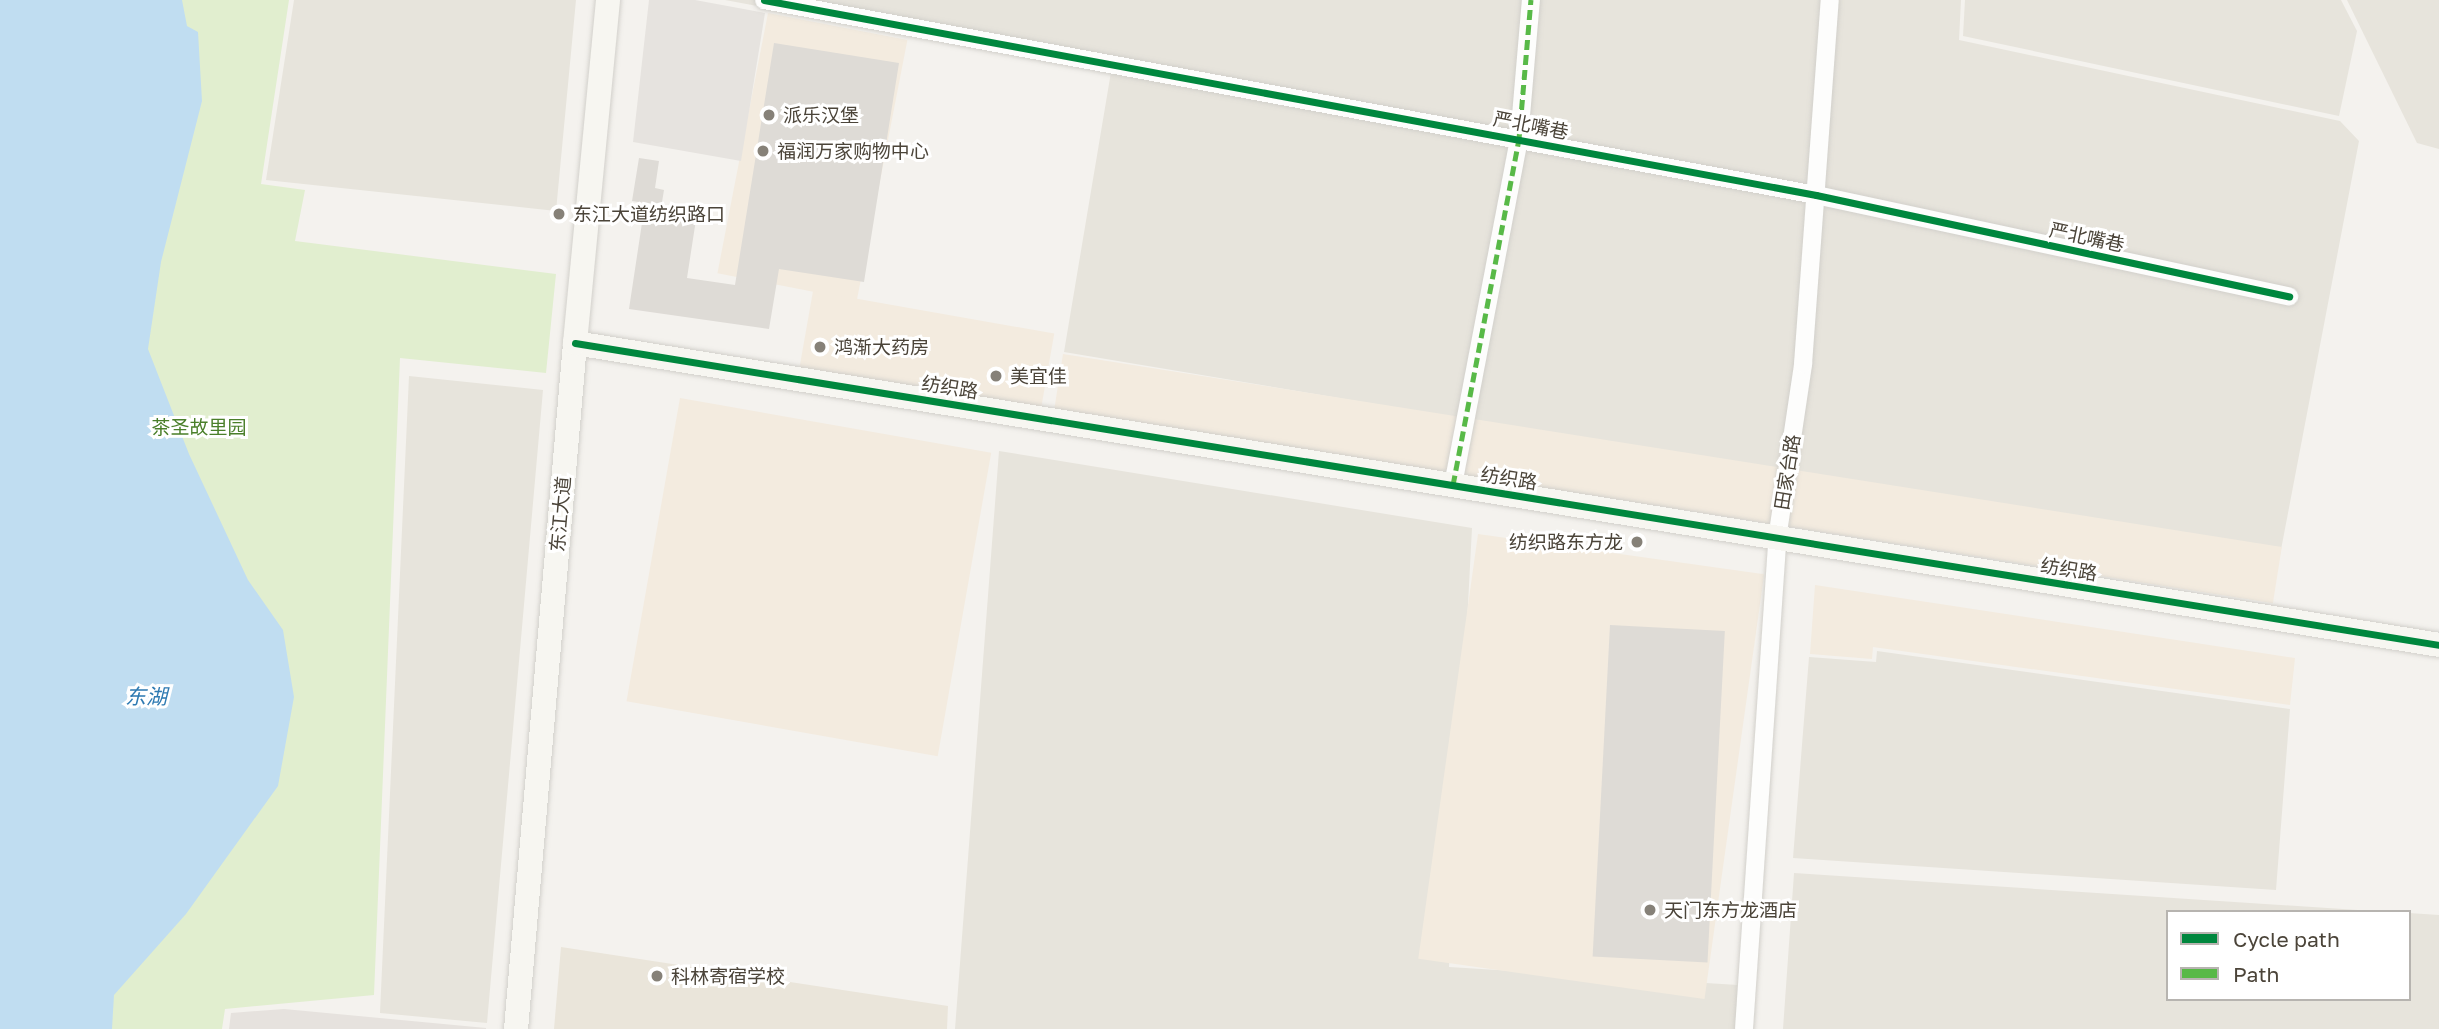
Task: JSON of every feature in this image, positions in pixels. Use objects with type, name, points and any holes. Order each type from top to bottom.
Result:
[{"type":"street","name":"东江大道","points":[[516,1029],[575,343],[608,0]]},
{"type":"street","name":"严北嘴巷","points":[[764,0],[1816,195],[2288,296]]},
{"type":"street","points":[[1453,485],[1519,139],[1531,0]]},
{"type":"street","name":"田家台路","points":[[1744,1029],[1777,538],[1803,364],[1830,0]]},
{"type":"street","name":"纺织路","points":[[575,343],[2439,645]]},
{"type":"shaded area","points":[[294,0],[576,0],[556,211],[266,180]]},
{"type":"shaded area","points":[[649,0],[695,0],[765,13],[741,161],[633,142]]},
{"type":"shaded area","points":[[725,0],[1961,0],[1959,40],[2340,121],[2359,141],[2280,555],[1064,352],[1111,72]]},
{"type":"shaded area","points":[[1965,0],[2341,0],[2357,31],[2339,116],[1963,36]]},
{"type":"shaded area","points":[[2347,0],[2439,0],[2439,149],[2417,143]]},
{"type":"shaded area","points":[[768,13],[907,40],[857,300],[717,273]]},
{"type":"shaded area","points":[[813,291],[1054,334],[1040,412],[799,370]]},
{"type":"shaded area","points":[[1063,354],[2282,547],[2273,603],[1054,410]]},
{"type":"shaded area","points":[[409,376],[543,390],[487,1023],[380,1013]]},
{"type":"shaded area","points":[[680,398],[991,453],[938,756],[627,701]]},
{"type":"shaded area","points":[[999,451],[1472,528],[1449,967],[1738,985],[1736,1029],[955,1029]]},
{"type":"shaded area","points":[[1478,534],[1764,574],[1704,999],[1418,959]]},
{"type":"shaded area","points":[[1815,585],[2295,658],[2290,705],[1873,647],[1872,659],[1810,654]]},
{"type":"shaded area","points":[[1877,651],[2290,709],[2276,890],[1793,858],[1809,657],[1876,662]]},
{"type":"shaded area","points":[[1794,873],[2358,910],[2166,910],[2166,1001],[2411,1001],[2411,913],[2439,915],[2439,1029],[1783,1029]]},
{"type":"shaded area","name":"科林寄宿学校","points":[[561,947],[948,1006],[947,1029],[554,1029]]},
{"type":"shaded area","points":[[284,1009],[486,1029],[229,1029],[231,1013]]},
{"type":"green space","name":"茶圣故里园","points":[[0,0],[289,0],[261,184],[305,190],[295,241],[556,274],[546,373],[400,358],[374,995],[225,1009],[222,1029],[0,1029]]},
{"type":"water","name":"东湖","points":[[0,0],[182,0],[187,26],[198,32],[202,101],[161,262],[148,349],[189,454],[248,580],[283,630],[294,697],[278,786],[186,914],[114,995],[112,1029],[0,1029]]},
{"type":"building","points":[[774,43],[899,63],[864,282],[779,269],[769,329],[629,309],[645,203],[632,201],[639,158],[659,161],[655,188],[664,190],[661,208],[697,213],[687,278],[735,285]]},
{"type":"building","points":[[1610,625],[1725,631],[1707,963],[1593,957]]},
{"type":"marked path","points":[[1453,485],[1519,139],[1531,0]]},
{"type":"cycle path","points":[[764,0],[1816,195],[2289,296]]},
{"type":"cycle path","points":[[575,343],[2439,645]]},
{"type":"place","name":"派乐汉堡","points":[[769,115]]},
{"type":"place","name":"福润万家购物中心","points":[[763,151]]},
{"type":"place","name":"东江大道纺织路口","points":[[559,214]]},
{"type":"place","name":"鸿渐大药房","points":[[820,347]]},
{"type":"place","name":"美宜佳","points":[[996,376]]},
{"type":"place","name":"纺织路东方龙","points":[[1637,542]]},
{"type":"place","name":"天门东方龙酒店","points":[[1650,910]]},
{"type":"place","name":"科林寄宿学校","points":[[657,976]]}]
